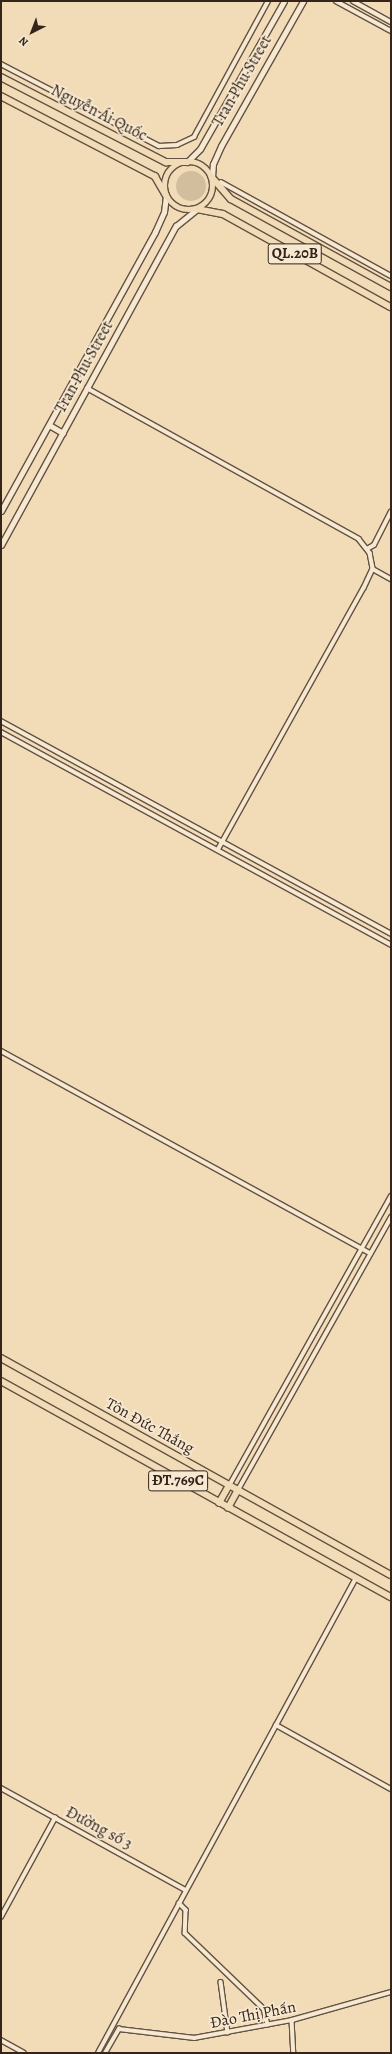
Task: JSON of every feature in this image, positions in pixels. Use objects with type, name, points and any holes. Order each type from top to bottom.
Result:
[{"type":"main road","name":"Tran Phu Street","points":[[187,162],[200,149],[284,1]]},
{"type":"main road","name":"Tran Phu Street","points":[[212,177],[213,164],[221,146],[303,1]]},
{"type":"main road","name":"Nguyễn Ái Quốc","points":[[1,77],[166,162],[187,162]]},
{"type":"main road","name":"Nguyễn Ái Quốc","points":[[1,96],[155,176],[166,195]]},
{"type":"main road","points":[[187,162],[202,165],[212,177],[213,193],[197,209],[182,210],[166,195],[168,173],[187,162]]},
{"type":"main road","name":"QL.20B","points":[[212,177],[231,199],[391,287]]},
{"type":"main road","name":"Tran Phu Street","points":[[1,511],[160,222],[166,195]]},
{"type":"main road","name":"Tran Phu Street","points":[[1,545],[176,226],[197,209]]},
{"type":"main road","name":"QL.20B","points":[[197,209],[223,214],[391,307]]},
{"type":"main road","points":[[49,425],[63,433]]},
{"type":"main road","name":"Tôn Đức Thắng","points":[[1,1358],[391,1575]]},
{"type":"main road","name":"ĐT.769C","points":[[1,1381],[391,1597]]},
{"type":"main road","points":[[219,1503],[229,1486]]},
{"type":"main road","points":[[228,1508],[238,1490]]},
{"type":"street","points":[[1,64],[159,146],[177,145],[194,137],[268,1]]},
{"type":"street","points":[[336,1],[391,31]]},
{"type":"street","points":[[353,1],[391,22]]},
{"type":"street","points":[[221,182],[391,276]]},
{"type":"street","points":[[87,388],[359,539],[368,549],[371,557],[373,569],[218,850]]},
{"type":"street","points":[[368,549],[374,545],[391,512]]},
{"type":"street","points":[[373,569],[391,579]]},
{"type":"street","points":[[1,721],[391,934]]},
{"type":"street","points":[[1,732],[391,945]]},
{"type":"street","points":[[64,766],[68,757]]},
{"type":"street","points":[[354,925],[358,916]]},
{"type":"street","points":[[1,1051],[370,1253]]},
{"type":"street","points":[[229,1486],[391,1196]]},
{"type":"street","points":[[238,1490],[391,1217]]},
{"type":"street","points":[[302,1355],[310,1361]]},
{"type":"street","points":[[98,2053],[356,1578]]},
{"type":"street","points":[[276,1725],[391,1789]]},
{"type":"street","name":"Đường số 3","points":[[1,1788],[186,1890]]},
{"type":"street","points":[[1,1917],[55,1818]]},
{"type":"street","points":[[179,1903],[186,1910],[185,1933],[264,2009],[268,2025]]},
{"type":"street","points":[[221,1982],[228,2032]]},
{"type":"street","name":"Đào Thị Phấn","points":[[105,2053],[117,2030],[185,2038],[228,2032],[292,2020],[391,1992]]},
{"type":"street","points":[[292,2020],[294,2053]]},
{"type":"street","points":[[1,2040],[24,2053]]},
{"type":"shaded area","points":[[191,171],[202,175],[206,186],[202,197],[191,201],[180,197],[176,186],[180,175]]}]
